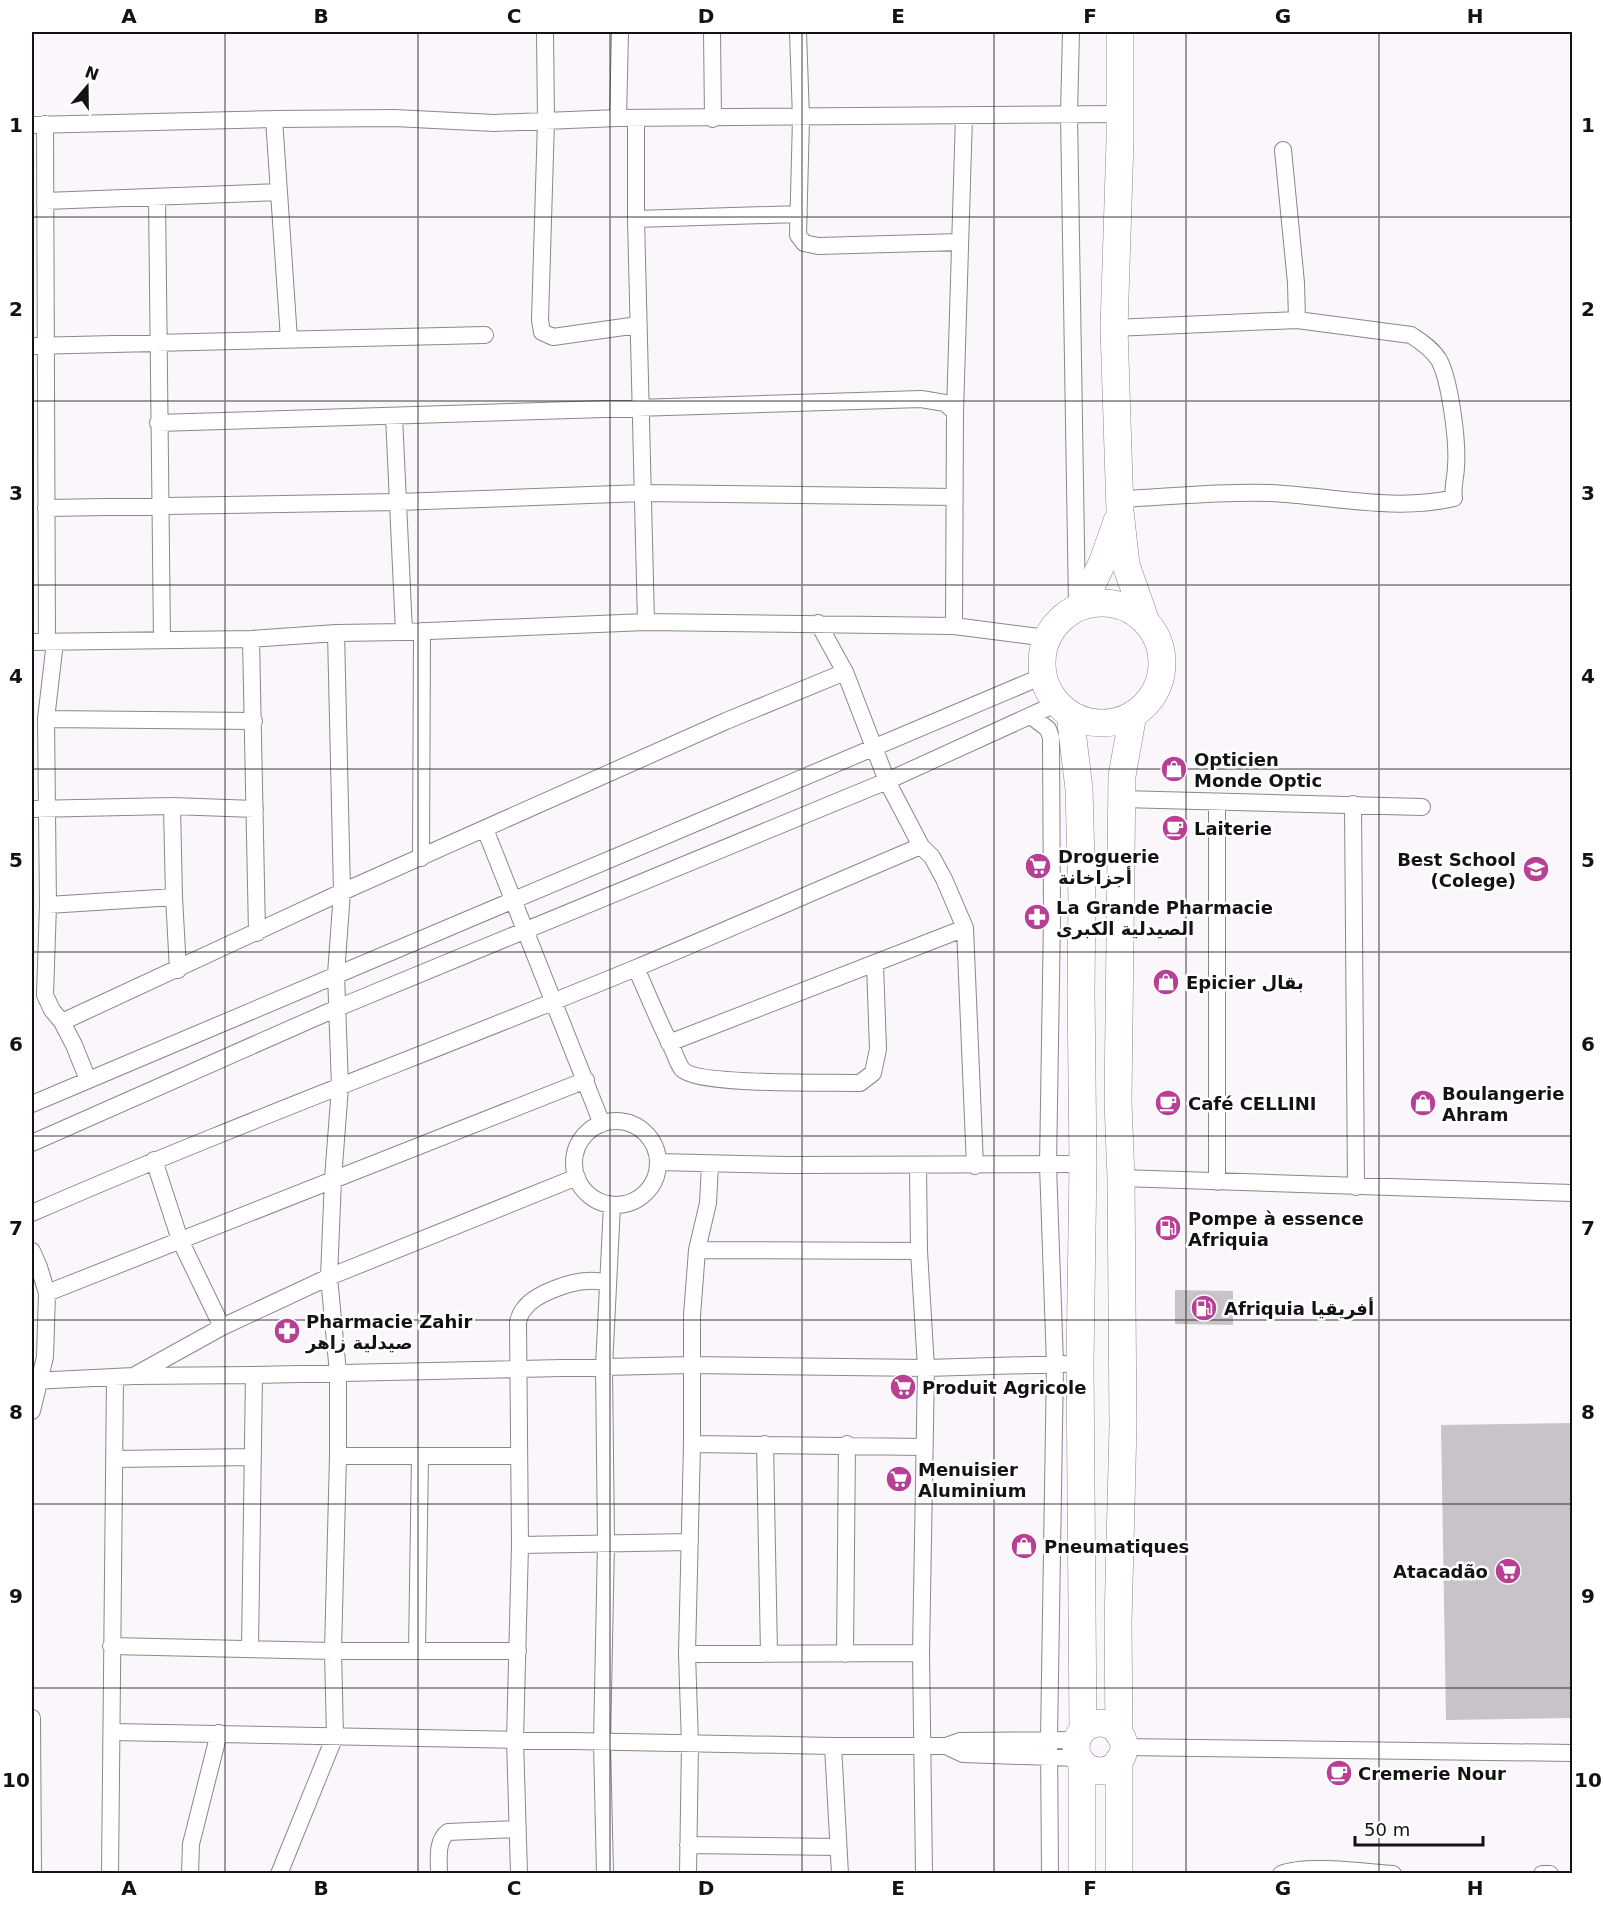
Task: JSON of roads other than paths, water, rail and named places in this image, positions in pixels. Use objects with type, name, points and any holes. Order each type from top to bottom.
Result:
[{"type":"main road","points":[[1120,32],[1114,328],[1120,505],[1126,565],[1146,622],[1158,641],[1162,669],[1159,683],[1144,706],[1118,721],[1097,723],[1085,720],[1064,709],[1049,691],[1043,676],[1042,658],[1047,638],[1058,622],[1080,607],[1098,603],[1114,604],[1133,612],[1146,622]]},
{"type":"main road","points":[[1080,607],[1110,546],[1120,505]]},
{"type":"main road","points":[[1064,709],[1080,800],[1082,899],[1083,1164],[1067,1364],[1082,1874]]},
{"type":"main road","points":[[1119,1874],[1121,1747],[1118,1623],[1123,1425],[1121,1178],[1118,1101],[1122,776],[1133,714]]},
{"type":"main road","points":[[1102,1723],[1112,1727],[1121,1747],[1112,1767],[1102,1770],[1091,1769],[1080,1748],[1092,1724],[1102,1723]]},
{"type":"street","points":[[545,32],[546,121],[540,320],[542,332],[553,337],[638,325]]},
{"type":"street","points":[[618,118],[620,32]]},
{"type":"street","points":[[712,32],[713,118]]},
{"type":"street","points":[[798,32],[801,117],[798,235],[804,243],[811,245],[960,242]]},
{"type":"street","points":[[1071,32],[1069,114],[1080,607]]},
{"type":"street","points":[[88,1080],[74,1045],[45,995],[48,904],[39,809],[46,719],[44,642],[46,508],[39,346],[45,201],[38,124],[394,118],[494,123],[618,118],[1120,114]]},
{"type":"street","points":[[954,626],[955,412],[964,116]]},
{"type":"street","points":[[274,119],[289,339]]},
{"type":"street","points":[[636,119],[638,325],[646,622]]},
{"type":"street","points":[[1283,150],[1296,283],[1297,320]]},
{"type":"street","points":[[45,201],[279,192]]},
{"type":"street","points":[[157,197],[162,640]]},
{"type":"street","points":[[636,219],[799,214]]},
{"type":"street","points":[[1114,328],[1297,320],[1411,336],[1424,343],[1438,360],[1449,391],[1456,464],[1454,498],[1433,503],[1406,504],[1271,493],[1232,493],[1120,505]]},
{"type":"street","points":[[39,346],[485,335]]},
{"type":"street","points":[[158,423],[921,399],[945,403],[955,412]]},
{"type":"street","points":[[394,416],[404,632]]},
{"type":"street","points":[[46,508],[160,507],[643,493],[954,497]]},
{"type":"street","points":[[44,642],[251,639],[336,633],[646,622],[954,626],[1047,638]]},
{"type":"street","points":[[818,623],[845,672],[887,781],[921,846],[932,857],[955,901],[965,928],[975,1166]]},
{"type":"street","points":[[421,858],[422,631]]},
{"type":"street","points":[[279,1874],[335,1736],[333,1651],[338,1373],[329,1277],[340,1088],[336,974],[342,892],[336,633]]},
{"type":"street","points":[[251,639],[257,933]]},
{"type":"street","points":[[62,1022],[342,892],[726,721],[845,672]]},
{"type":"street","points":[[32,1104],[1043,676]]},
{"type":"street","points":[[32,1143],[336,1009],[887,781],[1031,716],[1064,709]]},
{"type":"street","points":[[1031,716],[1048,729],[1051,738],[1052,918],[1048,1165],[1067,1364],[1049,1740],[1050,1874]]},
{"type":"street","points":[[46,719],[254,721]]},
{"type":"street","points":[[1122,799],[1422,807]]},
{"type":"street","points":[[1216,803],[1217,1182]]},
{"type":"street","points":[[1353,804],[1356,1187]]},
{"type":"street","points":[[39,809],[172,806],[255,808]]},
{"type":"street","points":[[172,806],[178,970]]},
{"type":"street","points":[[485,829],[602,1124]]},
{"type":"street","points":[[32,1213],[154,1160],[340,1088],[636,968],[921,846]]},
{"type":"street","points":[[48,904],[174,897]]},
{"type":"street","points":[[669,1043],[965,928]]},
{"type":"street","points":[[636,968],[682,1069],[696,1077],[721,1080],[860,1083],[873,1072],[878,1049],[875,964]]},
{"type":"street","points":[[47,1293],[586,1080]]},
{"type":"street","points":[[621,1122],[638,1128],[651,1141],[656,1150],[658,1162],[656,1177],[646,1193],[630,1203],[612,1205],[594,1199],[581,1186],[574,1159],[576,1150],[586,1134],[602,1124],[621,1122]]},
{"type":"street","points":[[154,1160],[180,1240],[222,1327]]},
{"type":"street","points":[[658,1162],[918,1166],[1083,1164]]},
{"type":"street","points":[[688,1874],[690,1744],[687,1654],[692,1444],[692,1316],[697,1250],[708,1203],[710,1164]]},
{"type":"street","points":[[918,1166],[919,1251],[926,1368],[921,1653],[924,1874]]},
{"type":"street","points":[[134,1376],[222,1327],[329,1277],[577,1177]]},
{"type":"street","points":[[1121,1178],[1572,1193]]},
{"type":"street","points":[[605,1874],[602,1743],[606,1542],[604,1367],[612,1205]]},
{"type":"street","points":[[697,1250],[919,1251]]},
{"type":"street","points":[[32,1251],[47,1293],[45,1357],[36,1381],[32,1411]]},
{"type":"street","points":[[519,1874],[515,1740],[520,1545],[518,1322],[523,1309],[531,1301],[567,1284],[587,1280],[608,1282]]},
{"type":"street","points":[[36,1381],[134,1376],[692,1365],[926,1368],[1067,1364]]},
{"type":"street","points":[[250,1648],[254,1375]]},
{"type":"street","points":[[110,1874],[115,1377]]},
{"type":"street","points":[[692,1444],[847,1444],[925,1447]]},
{"type":"street","points":[[765,1444],[769,1654]]},
{"type":"street","points":[[845,1654],[847,1444]]},
{"type":"street","points":[[338,1456],[519,1456]]},
{"type":"street","points":[[114,1459],[252,1457]]},
{"type":"street","points":[[417,1651],[420,1457]]},
{"type":"street","points":[[520,1545],[690,1542]]},
{"type":"street","points":[[111,1646],[333,1651],[518,1651]]},
{"type":"street","points":[[687,1654],[921,1653]]},
{"type":"street","points":[[32,1718],[33,1874]]},
{"type":"street","points":[[112,1732],[833,1746],[946,1746],[960,1741],[1049,1740],[1080,1748]]},
{"type":"street","points":[[190,1874],[191,1844],[219,1733]]},
{"type":"street","points":[[833,1746],[840,1874]]},
{"type":"street","points":[[946,1746],[963,1754],[1049,1758],[1080,1748]]},
{"type":"street","points":[[1121,1747],[1572,1753]]},
{"type":"street","points":[[439,1874],[440,1842],[442,1836],[448,1832],[518,1829]]},
{"type":"street","points":[[688,1845],[838,1847]]},
{"type":"street","points":[[1281,1874],[1289,1870],[1307,1869],[1392,1874]]},
{"type":"street","points":[[1542,1874],[1550,1874]]},
{"type":"place","name":"Opticien Monde Optic","points":[[1174,769]]},
{"type":"place","name":"Laiterie","points":[[1175,828]]},
{"type":"place","name":"Droguerie أجزاخانة","points":[[1038,866]]},
{"type":"place","name":"Best School (Colege)","points":[[1536,869]]},
{"type":"place","name":"La Grande Pharmacie الصيدلية الكبرى","points":[[1037,917]]},
{"type":"place","name":"Epicier بقال","points":[[1166,982]]},
{"type":"place","name":"Café CELLINI","points":[[1168,1103]]},
{"type":"place","name":"Boulangerie Ahram","points":[[1423,1103]]},
{"type":"place","name":"Pompe à essence Afriquia","points":[[1168,1228]]},
{"type":"place","name":"Afriquia أفريقيا","points":[[1204,1308]]},
{"type":"place","name":"Pharmacie Zahir صيدلية زاهر","points":[[287,1331]]},
{"type":"place","name":"Produit Agricole","points":[[903,1387]]},
{"type":"place","name":"Menuisier Aluminium","points":[[899,1479]]},
{"type":"place","name":"Pneumatiques","points":[[1024,1546]]},
{"type":"place","name":"Atacadão","points":[[1508,1571]]},
{"type":"place","name":"Cremerie Nour","points":[[1339,1773]]}]
